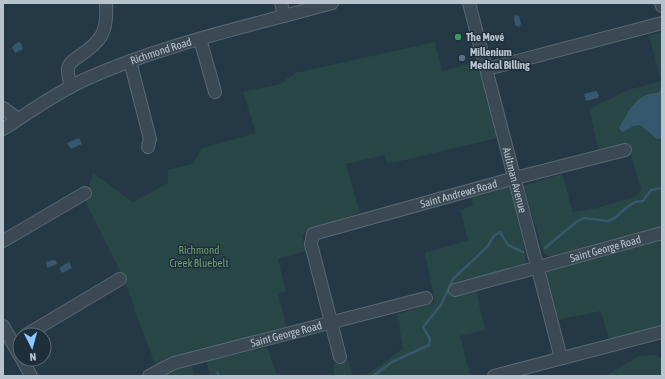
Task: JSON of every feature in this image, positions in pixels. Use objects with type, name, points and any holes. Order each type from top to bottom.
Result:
[{"type":"street","points":[[71,87],[68,67],[76,58],[92,48],[104,32],[107,22],[106,3]]},
{"type":"street","points":[[281,3],[284,16]]},
{"type":"street","name":"Richmond Road","points":[[3,129],[71,87],[130,61],[200,39],[332,3]]},
{"type":"street","name":"Aultman Avenue","points":[[469,3],[561,358]]},
{"type":"street","points":[[487,69],[662,23]]},
{"type":"street","points":[[200,39],[215,92]]},
{"type":"street","points":[[130,61],[150,139],[148,147]]},
{"type":"street","points":[[3,108],[18,119]]},
{"type":"street","name":"Saint Andrews Road","points":[[331,322],[312,244],[311,237],[316,233],[515,178],[625,150]]},
{"type":"street","points":[[3,241],[85,193]]},
{"type":"street","name":"Saint George Road","points":[[456,290],[538,266],[662,233]]},
{"type":"street","points":[[39,327],[120,279]]},
{"type":"street","name":"Saint George Road","points":[[149,376],[174,363],[426,298]]},
{"type":"street","points":[[331,322],[340,357]]},
{"type":"street","points":[[3,326],[12,343]]},
{"type":"street","points":[[494,376],[662,332]]},
{"type":"street","points":[[26,367],[31,376]]},
{"type":"green space","points":[[662,32],[662,228],[550,258],[544,253],[523,186],[562,174],[573,212],[597,208],[637,196],[641,189],[628,144],[599,151],[589,109],[628,90],[661,81],[649,36]]},
{"type":"green space","name":"Richmond Creek Bluebelt","points":[[435,42],[442,71],[478,62],[497,138],[388,164],[385,155],[346,164],[360,213],[306,230],[302,236],[306,251],[278,259],[286,291],[278,294],[287,329],[156,367],[122,275],[85,201],[93,173],[133,202],[168,183],[168,170],[192,164],[202,148],[256,133],[243,92],[280,84],[295,73]]},
{"type":"green space","points":[[503,186],[509,187],[512,191],[524,238],[526,265],[452,286],[456,296],[476,291],[485,330],[460,336],[470,375],[364,376],[403,348],[397,314],[435,303],[425,253],[468,240],[460,210],[473,206],[470,195]]},
{"type":"green space","points":[[662,237],[662,329],[610,343],[601,311],[557,320],[545,277],[549,268]]},
{"type":"green space","points":[[267,347],[277,376],[210,376],[206,360]]},
{"type":"green space","points":[[654,355],[662,358],[662,376],[605,376],[639,356]]},
{"type":"green space","points":[[348,360],[353,376],[334,376],[334,364]]},
{"type":"green space","points":[[191,364],[194,376],[161,376],[161,375]]},
{"type":"water","points":[[516,15],[519,16],[521,24],[519,27],[515,25],[514,17]]},
{"type":"water","points":[[18,42],[21,43],[23,49],[15,53],[12,47]]},
{"type":"water","points":[[662,88],[662,138],[657,139],[640,125],[634,126],[622,132],[619,128],[634,104],[644,96],[658,93]]},
{"type":"water","points":[[596,91],[599,95],[598,98],[586,101],[584,94]]},
{"type":"water","points":[[79,138],[82,144],[71,149],[67,143]]},
{"type":"water","points":[[54,260],[57,264],[47,268],[46,262]]},
{"type":"water","points":[[69,262],[72,268],[62,273],[59,268]]},
{"type":"waterway","points":[[545,248],[576,222],[584,218],[608,221],[615,218],[635,202],[643,201],[651,190],[662,188]]},
{"type":"waterway","points":[[373,376],[392,362],[429,345],[430,339],[423,327],[441,305],[453,279],[487,247],[494,236],[500,232],[508,245],[523,252]]},
{"type":"waterway","points":[[217,372],[219,376]]},
{"type":"place","name":"The Mové","points":[[458,37]]},
{"type":"place","name":"Millenium Medical Billing","points":[[462,58]]}]
